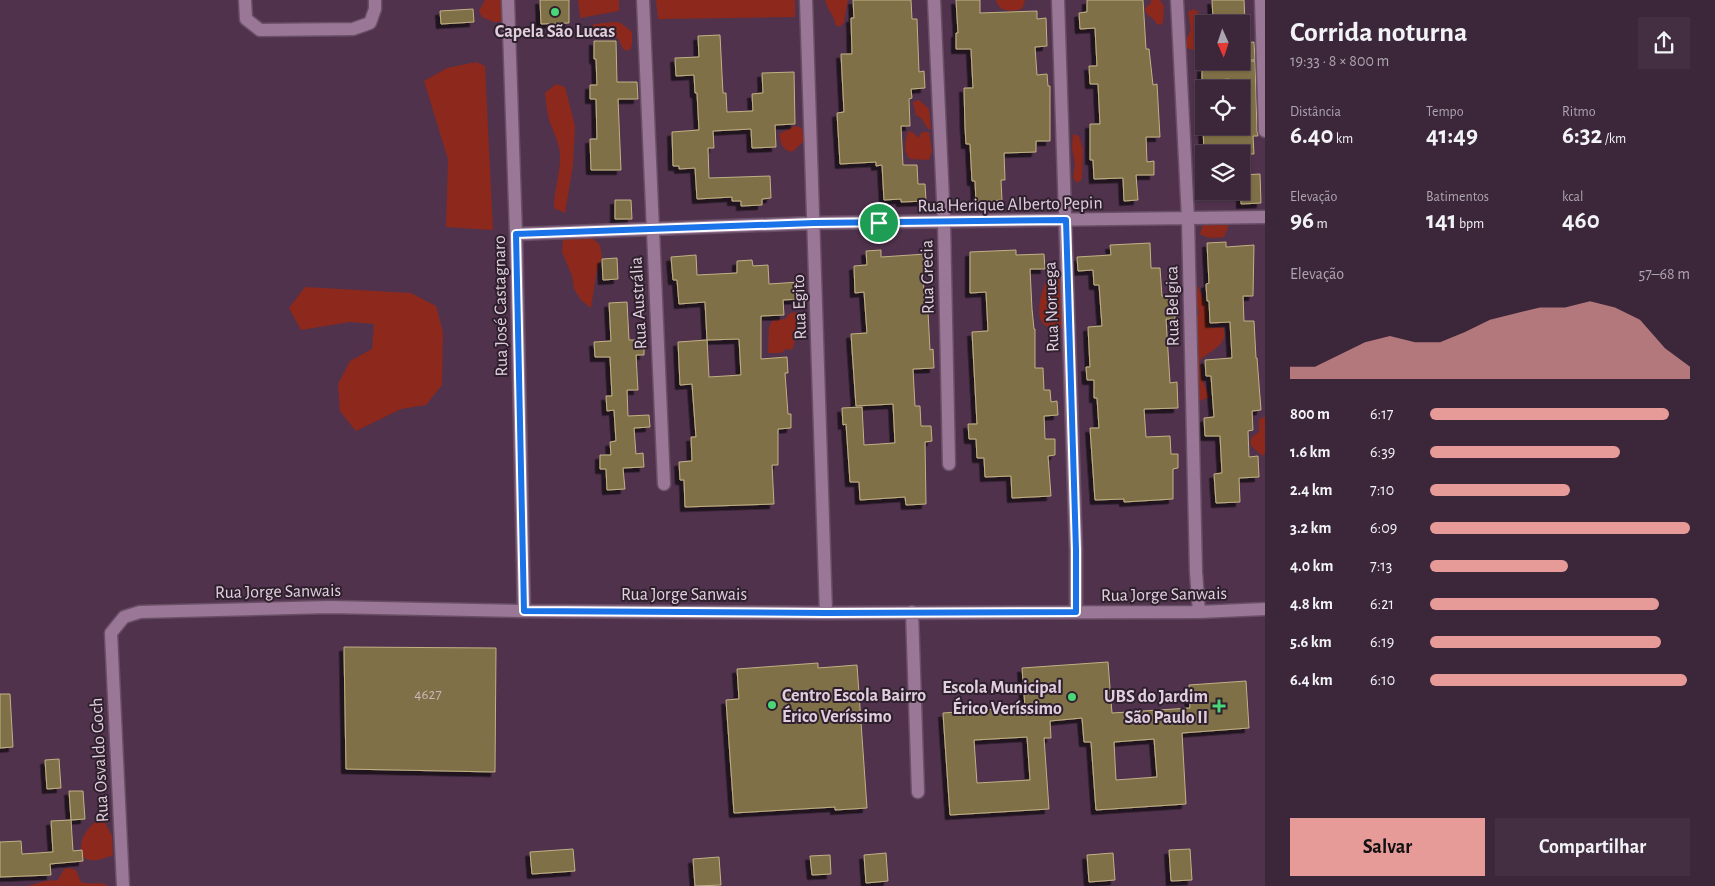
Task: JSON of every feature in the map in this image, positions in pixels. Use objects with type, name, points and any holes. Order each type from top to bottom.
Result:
[{"type":"street","points":[[245,0],[246,19],[260,30],[353,29],[370,23],[375,9],[375,0]]},
{"type":"street","name":"Rua José Castagnaro","points":[[508,0],[516,234],[524,611]]},
{"type":"street","name":"Rua Austrália","points":[[643,0],[664,484]]},
{"type":"street","name":"Rua Egito","points":[[806,0],[826,613]]},
{"type":"street","name":"Rua Grecia","points":[[934,0],[944,223],[949,464]]},
{"type":"street","name":"Rua Noruega","points":[[1058,0],[1076,550],[1076,612]]},
{"type":"street","name":"Rua Belgica","points":[[1177,0],[1188,219],[1196,572],[1199,612]]},
{"type":"street","points":[[1261,0],[1265,131]]},
{"type":"street","name":"Rua Herique Alberto Pepin","points":[[516,234],[814,223],[944,223],[1265,217]]},
{"type":"street","name":"Rua Jorge Sanwais","points":[[111,633],[124,617],[140,612],[328,606],[524,611],[826,613],[1199,612],[1265,609]]},
{"type":"street","points":[[912,612],[918,792]]},
{"type":"street","name":"Rua Osvaldo Goch","points":[[111,633],[123,886]]},
{"type":"shaded area","points":[[485,0],[503,0],[504,16],[500,22],[494,22],[482,17],[479,11]]},
{"type":"shaded area","points":[[578,0],[619,0],[619,11],[580,18]]},
{"type":"shaded area","points":[[656,0],[795,0],[795,17],[658,19]]},
{"type":"shaded area","points":[[825,0],[848,0],[844,22],[840,27],[836,25]]},
{"type":"shaded area","points":[[996,0],[1025,1],[1022,9],[1009,11],[999,7]]},
{"type":"shaded area","points":[[1151,0],[1160,0],[1164,6],[1163,23],[1158,25],[1147,14],[1145,8],[1151,3]]},
{"type":"shaded area","points":[[1194,9],[1200,15],[1195,15],[1195,48],[1193,50],[1187,48],[1185,42],[1191,30],[1188,12]]},
{"type":"shaded area","points":[[621,23],[632,32],[632,45],[629,51],[623,49],[618,38],[612,36],[593,36],[590,30],[594,24]]},
{"type":"shaded area","points":[[476,62],[485,66],[493,230],[446,227],[448,159],[424,81],[447,68]]},
{"type":"shaded area","points":[[556,84],[565,87],[575,126],[573,165],[565,213],[554,208],[560,154],[549,120],[545,93]]},
{"type":"shaded area","points":[[919,100],[929,109],[931,129],[928,129],[921,118],[916,115],[913,102]]},
{"type":"shaded area","points":[[795,126],[802,128],[804,141],[792,152],[782,146],[779,134]]},
{"type":"shaded area","points":[[908,131],[914,133],[918,138],[922,132],[929,132],[932,151],[929,160],[910,159],[905,145]]},
{"type":"shaded area","points":[[1073,134],[1079,136],[1083,149],[1082,179],[1077,183],[1073,178],[1075,165],[1072,147]]},
{"type":"shaded area","points":[[1206,222],[1227,223],[1228,227],[1224,237],[1215,238],[1200,234]]},
{"type":"shaded area","points":[[576,236],[590,236],[600,245],[602,257],[597,269],[591,308],[581,300],[574,289],[572,276],[562,252],[563,240]]},
{"type":"shaded area","points":[[1056,274],[1061,279],[1063,285],[1062,328],[1045,325],[1039,314],[1042,291],[1050,275]]},
{"type":"shaded area","points":[[1198,286],[1208,310],[1207,322],[1210,328],[1223,327],[1224,333],[1222,342],[1200,360],[1202,379],[1209,397],[1200,401],[1196,396],[1195,390],[1198,378],[1194,352],[1198,340],[1192,329],[1199,312],[1192,301],[1192,289]]},
{"type":"shaded area","points":[[305,287],[411,293],[436,306],[443,332],[442,385],[426,405],[401,409],[356,431],[340,411],[338,384],[350,361],[372,349],[374,324],[350,322],[301,330],[289,308]]},
{"type":"shaded area","points":[[803,312],[806,331],[803,337],[796,338],[792,350],[786,349],[781,353],[768,353],[769,327],[772,321],[785,319],[790,313]]},
{"type":"shaded area","points":[[1265,417],[1265,453],[1263,456],[1253,448],[1250,442],[1253,436],[1259,432],[1259,419]]},
{"type":"shaded area","points":[[102,817],[112,836],[113,855],[95,860],[84,858],[81,846],[84,834]]},
{"type":"shaded area","points":[[64,869],[76,870],[81,882],[102,883],[107,886],[27,886],[58,880]]},
{"type":"building","name":"Capela São Lucas","points":[[540,0],[569,0],[569,23],[541,24]]},
{"type":"building","points":[[853,0],[911,0],[912,19],[917,19],[919,72],[924,71],[925,88],[911,89],[912,98],[909,99],[910,126],[901,126],[903,165],[917,165],[918,184],[925,184],[926,201],[901,202],[901,199],[884,200],[882,165],[876,166],[876,162],[840,164],[837,113],[844,112],[841,54],[852,54],[851,18],[854,18]]},
{"type":"building","points":[[956,0],[980,0],[980,13],[1037,11],[1037,19],[1046,18],[1047,46],[1035,47],[1037,75],[1047,74],[1048,86],[1050,86],[1050,141],[1036,141],[1036,152],[1004,153],[1005,180],[1001,180],[1002,200],[976,202],[975,181],[972,181],[970,144],[966,144],[965,127],[964,88],[973,88],[971,49],[956,49],[956,33],[958,33]]},
{"type":"building","points":[[1087,0],[1143,0],[1146,49],[1149,49],[1153,85],[1157,84],[1160,137],[1146,137],[1147,162],[1154,161],[1154,175],[1136,175],[1138,200],[1124,201],[1123,178],[1094,179],[1093,160],[1090,160],[1090,124],[1100,124],[1098,84],[1090,84],[1089,66],[1097,66],[1095,28],[1080,29],[1079,13],[1087,12]]},
{"type":"building","points":[[1212,0],[1244,0],[1245,15],[1213,15]]},
{"type":"building","points":[[473,9],[474,22],[441,24],[440,11]]},
{"type":"building","points":[[720,35],[723,93],[726,93],[727,112],[753,111],[752,94],[763,93],[762,73],[794,72],[795,124],[775,125],[776,147],[752,148],[751,129],[713,131],[714,148],[708,148],[709,178],[770,176],[771,198],[762,199],[762,205],[741,206],[741,201],[732,201],[732,197],[697,199],[695,168],[679,169],[679,166],[673,166],[672,132],[699,130],[694,75],[676,76],[675,58],[699,57],[698,36]]},
{"type":"building","points":[[594,41],[616,41],[617,82],[637,82],[638,99],[618,99],[621,170],[591,170],[590,139],[597,139],[596,99],[590,99],[590,85],[597,85]]},
{"type":"building","points":[[1250,42],[1254,42],[1255,60],[1250,60]]},
{"type":"building","points":[[1250,61],[1255,61],[1258,136],[1253,136],[1254,154],[1250,154],[1250,145],[1204,145],[1203,135],[1250,135],[1250,80],[1202,80],[1202,70],[1250,70]]},
{"type":"building","points":[[1260,174],[1261,203],[1241,204],[1241,200],[1250,200],[1250,175]]},
{"type":"building","points":[[615,200],[631,200],[632,219],[615,219]]},
{"type":"building","points":[[1226,242],[1226,247],[1254,245],[1253,296],[1243,296],[1244,321],[1254,321],[1261,410],[1252,411],[1253,430],[1248,431],[1249,457],[1258,456],[1259,477],[1239,478],[1240,502],[1216,503],[1214,474],[1222,473],[1220,436],[1205,436],[1204,418],[1214,417],[1211,376],[1206,376],[1205,360],[1232,358],[1230,322],[1210,323],[1206,284],[1209,283],[1207,243]]},
{"type":"building","points":[[1150,243],[1151,268],[1160,268],[1162,296],[1174,296],[1175,319],[1166,319],[1170,383],[1177,382],[1178,408],[1144,409],[1146,437],[1170,436],[1171,454],[1178,454],[1178,468],[1173,469],[1173,499],[1124,502],[1124,499],[1095,500],[1090,428],[1099,428],[1097,398],[1094,398],[1094,380],[1087,380],[1086,367],[1090,367],[1088,327],[1102,326],[1099,285],[1094,285],[1093,270],[1078,271],[1077,257],[1111,255],[1110,245]]},
{"type":"building","points":[[881,250],[881,257],[926,254],[927,273],[923,273],[925,313],[928,312],[930,350],[933,349],[934,368],[913,369],[915,406],[920,406],[921,426],[931,426],[932,441],[925,442],[926,504],[906,505],[905,497],[860,500],[859,482],[850,482],[846,424],[843,425],[842,408],[862,407],[864,445],[895,443],[893,404],[856,406],[851,334],[867,333],[864,292],[855,293],[854,266],[867,265],[866,251]]},
{"type":"building","points":[[1016,250],[1016,255],[1044,254],[1045,269],[1030,269],[1035,329],[1035,368],[1043,368],[1044,390],[1050,390],[1051,402],[1057,401],[1058,415],[1044,416],[1045,439],[1055,439],[1055,455],[1048,456],[1051,496],[1012,498],[1011,476],[985,477],[984,458],[977,458],[976,439],[969,439],[968,424],[977,424],[972,332],[988,331],[986,292],[970,293],[970,252]]},
{"type":"building","points":[[696,255],[697,275],[737,273],[737,261],[752,260],[753,266],[768,265],[769,284],[799,282],[800,299],[783,300],[784,315],[761,316],[761,359],[787,357],[788,373],[785,373],[788,414],[791,414],[791,428],[778,429],[778,465],[772,465],[774,504],[685,507],[684,480],[680,480],[679,462],[692,461],[691,437],[696,437],[692,384],[680,385],[678,342],[707,340],[705,302],[679,304],[677,280],[673,280],[671,257]],"holes":[[[739,339],[741,375],[709,377],[707,340]]]},
{"type":"building","points":[[617,258],[618,279],[603,280],[602,259]]},
{"type":"building","points":[[627,302],[629,340],[644,340],[644,355],[636,355],[638,390],[627,390],[628,416],[649,415],[650,427],[634,428],[636,454],[643,453],[644,467],[623,468],[625,489],[607,490],[606,469],[600,469],[600,455],[611,455],[610,442],[616,441],[614,410],[607,411],[606,396],[612,396],[610,357],[595,357],[594,342],[611,341],[609,303]]},
{"type":"building","points":[[344,647],[496,648],[495,772],[346,769]]},
{"type":"building","points":[[1108,662],[1112,713],[1190,708],[1189,685],[1246,681],[1249,728],[1182,733],[1186,804],[1096,810],[1091,742],[1084,742],[1082,718],[1050,721],[1051,738],[1044,738],[1049,809],[950,815],[943,713],[1025,707],[1022,668]],"holes":[[[1027,737],[1030,780],[977,783],[974,740]],[[1154,739],[1157,777],[1116,780],[1114,742]]]},
{"type":"building","points":[[818,663],[818,668],[857,665],[867,808],[835,810],[835,807],[734,813],[726,700],[739,699],[737,669]]},
{"type":"building","points":[[0,694],[10,694],[13,747],[0,748]]},
{"type":"building","points":[[59,759],[61,788],[47,789],[45,760]]},
{"type":"building","points":[[69,791],[83,791],[85,819],[71,820]]},
{"type":"building","points":[[71,820],[73,851],[82,850],[83,861],[50,864],[51,875],[0,877],[0,842],[21,841],[22,854],[53,852],[51,821]]},
{"type":"building","points":[[573,849],[575,871],[532,874],[530,852]]},
{"type":"building","points":[[1190,849],[1192,880],[1171,881],[1169,850]]},
{"type":"building","points":[[886,853],[888,881],[866,883],[864,855]]},
{"type":"building","points":[[1113,853],[1115,880],[1089,882],[1087,855]]},
{"type":"building","points":[[830,855],[831,874],[812,875],[810,856]]},
{"type":"building","points":[[719,857],[721,885],[695,886],[693,859]]},
{"type":"place","name":"Capela São Lucas","points":[[555,12]]},
{"type":"place","name":"Escola Municipal Érico Veríssimo","points":[[1072,697]]},
{"type":"place","name":"Centro Escola Bairro Érico Veríssimo","points":[[772,705]]},
{"type":"place","name":"UBS do Jardim São Paulo II","points":[[1219,706]]},
{"type":"route","points":[[1066,220],[1076,550],[1076,612],[524,611],[516,234],[814,223],[879,223],[1066,220]]}]
